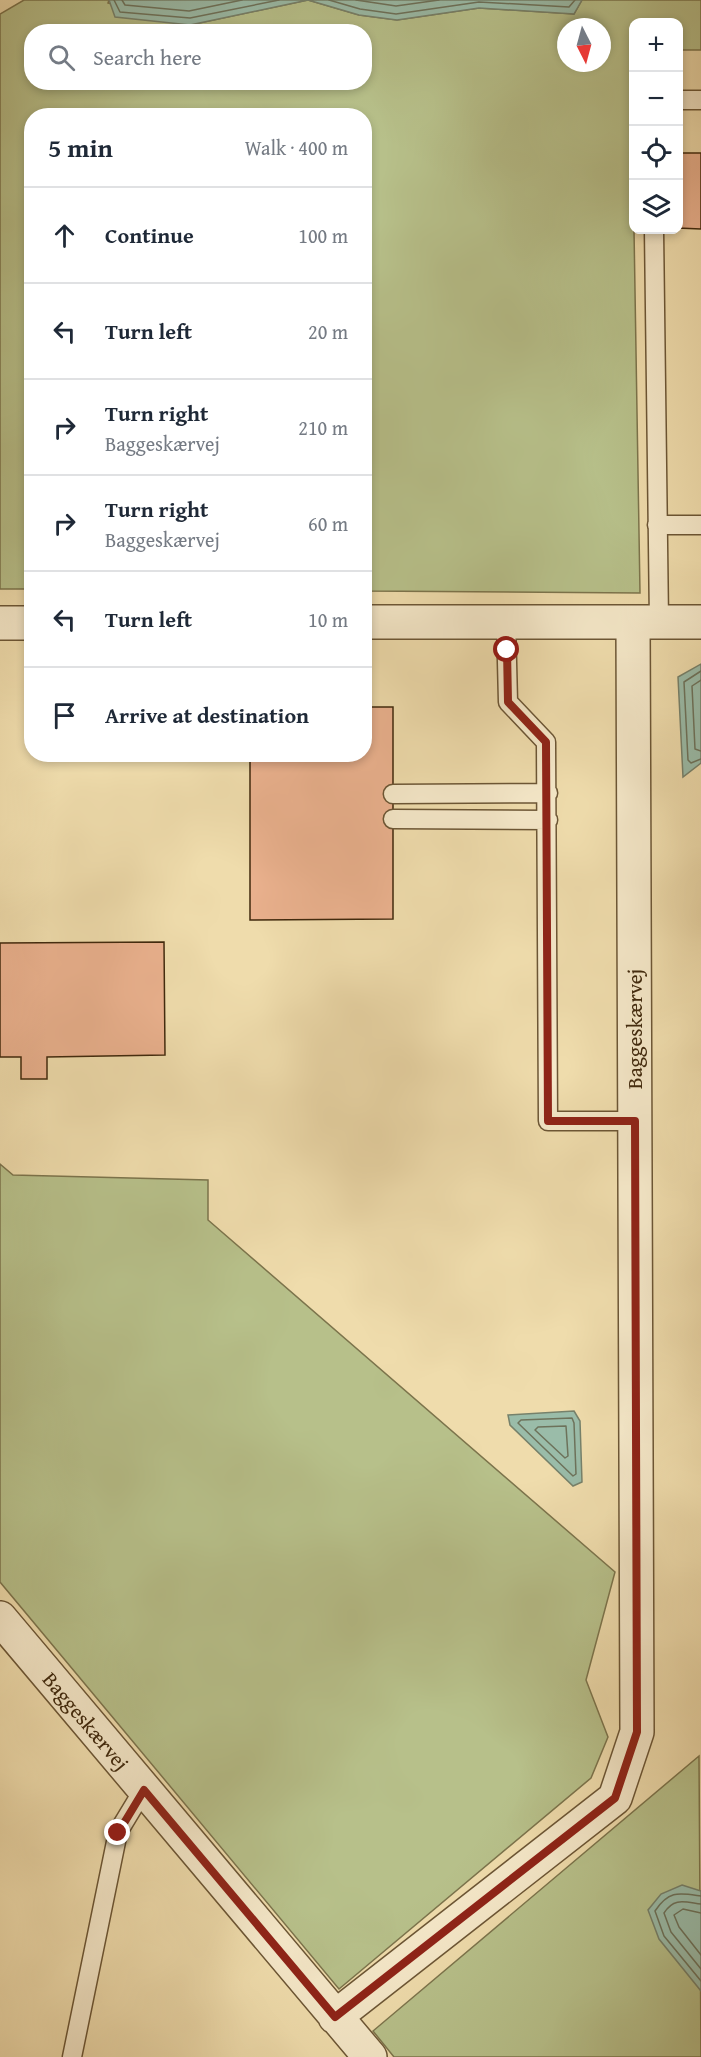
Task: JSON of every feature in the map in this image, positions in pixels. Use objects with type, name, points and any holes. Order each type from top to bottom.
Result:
[{"type":"street","points":[[372,622],[701,622]]},
{"type":"street","name":"Baggeskærvej","points":[[335,2017],[615,1798],[637,1732],[635,1121],[646,622]]},
{"type":"street","points":[[0,623],[24,623]]},
{"type":"street","name":"Baggeskærvej","points":[[0,1618],[370,2057]]},
{"type":"lane","points":[[683,100],[701,100]]},
{"type":"lane","points":[[646,622],[657,525],[654,234]]},
{"type":"lane","points":[[657,525],[701,525]]},
{"type":"lane","points":[[506,622],[508,702],[546,742],[548,1121],[635,1121]]},
{"type":"lane","points":[[393,794],[548,793]]},
{"type":"lane","points":[[393,819],[548,819]]},
{"type":"lane","points":[[72,2057],[118,1833],[144,1790]]},
{"type":"green space","points":[[24,0],[109,0],[108,3],[186,24],[24,24],[24,90],[372,90],[372,24],[195,24],[308,0],[359,15],[397,20],[479,8],[574,14],[582,0],[701,0],[701,50],[683,50],[683,18],[629,18],[629,234],[634,234],[640,593],[372,591],[372,108],[24,108],[24,589],[0,589],[0,14]]},
{"type":"green space","points":[[0,1164],[13,1175],[208,1180],[208,1220],[615,1572],[586,1680],[608,1737],[591,1778],[339,1989],[0,1582]]},
{"type":"green space","points":[[699,1756],[701,2057],[394,2057],[373,2031]]},
{"type":"water","points":[[109,0],[308,0],[195,24],[115,17]]},
{"type":"water","points":[[308,0],[582,0],[574,14],[479,8],[397,20],[359,15]]},
{"type":"water","points":[[701,664],[701,763],[683,777],[678,677]]},
{"type":"water","points":[[574,1411],[580,1421],[582,1482],[573,1486],[510,1425],[508,1415]]},
{"type":"water","points":[[682,1885],[701,1891],[701,1991],[659,1939],[648,1910],[661,1894]]},
{"type":"building","points":[[683,153],[701,153],[701,229],[683,228]]},
{"type":"building","points":[[372,707],[393,707],[393,919],[250,920],[250,762],[372,762]]},
{"type":"building","points":[[164,942],[165,1055],[47,1057],[47,1079],[21,1079],[21,1057],[0,1057],[0,943]]},
{"type":"route","points":[[118,1833],[144,1790],[335,2017],[615,1798],[637,1732],[635,1121],[548,1121],[546,742],[508,702],[507,650]]}]
